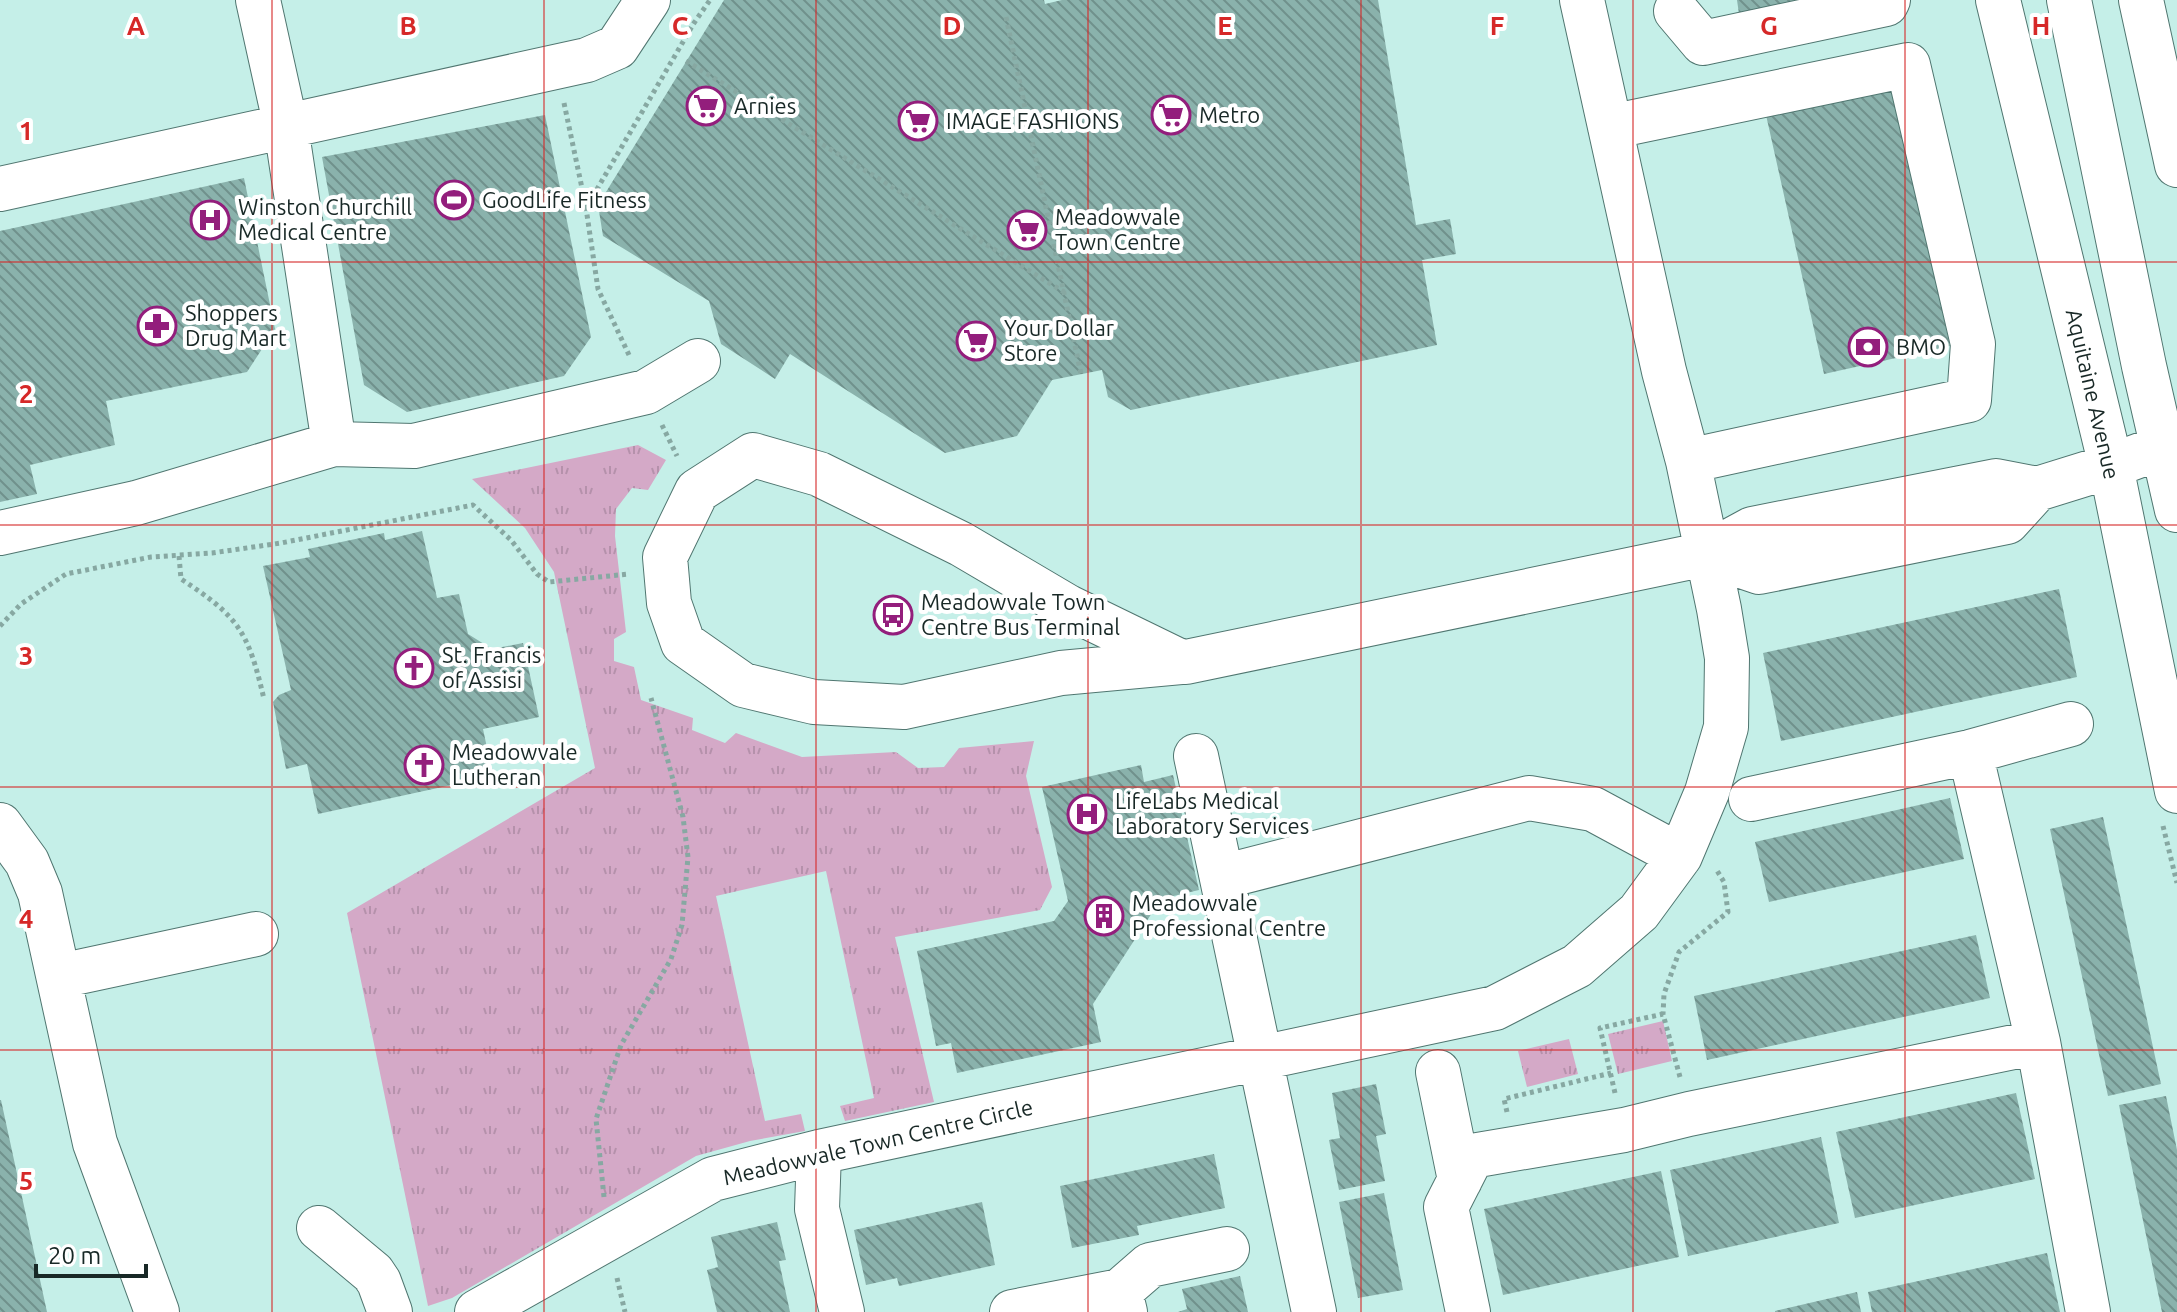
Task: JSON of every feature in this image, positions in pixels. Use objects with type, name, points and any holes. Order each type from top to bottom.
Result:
[{"type":"street","points":[[258,0],[286,127],[334,444]]},
{"type":"street","points":[[0,189],[587,60],[617,47],[648,0]]},
{"type":"street","name":"Meadowvale Town Centre Circle","points":[[477,1312],[713,1179],[819,1152],[1495,1008],[1577,966],[1696,858],[1707,792],[1726,727],[1727,658],[1688,461],[1664,371],[1582,0]]},
{"type":"street","points":[[1676,11],[1703,43],[1886,4],[1888,0]]},
{"type":"street","name":"Aquitaine Avenue","points":[[1998,0],[2111,466],[2177,791]]},
{"type":"street","points":[[2069,0],[2160,363],[2162,447],[2177,510]]},
{"type":"street","points":[[2141,0],[2177,165]]},
{"type":"street","points":[[1610,127],[1908,65],[1973,344],[1969,400],[1688,461]]},
{"type":"street","points":[[0,533],[136,503],[334,444],[414,446],[646,392],[698,361]]},
{"type":"street","points":[[1181,662],[1068,607],[961,544],[819,474],[753,455],[697,491],[665,557],[669,603],[683,643],[743,685],[814,702],[904,707],[1061,673],[1181,662],[1706,554],[1759,572],[2007,522],[2037,489],[2162,447]]},
{"type":"street","points":[[1751,799],[1970,752],[2071,724]]},
{"type":"street","points":[[1970,752],[2038,1042],[2088,1312]]},
{"type":"street","points":[[1196,756],[1314,1312]]},
{"type":"street","points":[[1222,877],[1529,798],[1593,809],[1696,858]]},
{"type":"street","points":[[0,825],[27,862],[40,893],[95,1143],[157,1312]]},
{"type":"street","points":[[60,976],[256,934]]},
{"type":"street","points":[[1468,1312],[1446,1207],[1472,1156],[1624,1130],[2038,1042]]},
{"type":"street","points":[[1438,1072],[1460,1180]]},
{"type":"street","points":[[819,1152],[817,1209],[842,1312]]},
{"type":"street","points":[[319,1228],[373,1273],[390,1312]]},
{"type":"street","points":[[1012,1312],[1123,1301],[1150,1265],[1227,1249]]},
{"type":"path","points":[[586,208],[710,0]]},
{"type":"path","points":[[1006,17],[1081,374]]},
{"type":"path","points":[[686,61],[1064,292]]},
{"type":"path","points":[[557,67],[586,208],[598,289],[679,461]]},
{"type":"path","points":[[0,626],[21,604],[66,574],[151,557],[281,543],[473,505],[511,540],[537,574],[549,582],[632,573]]},
{"type":"path","points":[[179,556],[181,579],[215,601],[240,628],[253,653],[264,699]]},
{"type":"path","points":[[625,1312],[608,1237],[596,1119],[621,1045],[671,959],[682,925],[688,857],[683,817],[651,698]]},
{"type":"path","points":[[1689,1114],[1663,1014],[1664,994],[1679,952],[1728,912],[1724,882],[1696,858]]},
{"type":"path","points":[[1624,1130],[1600,1028],[1663,1014]]},
{"type":"path","points":[[1513,1149],[1504,1099],[1611,1073]]},
{"type":"green space","points":[[638,445],[666,460],[648,490],[632,488],[616,509],[615,536],[626,632],[614,639],[614,661],[634,667],[641,700],[693,718],[692,730],[725,743],[736,733],[802,757],[896,752],[918,768],[944,767],[959,748],[1034,741],[1026,776],[1052,887],[1040,910],[895,937],[934,1102],[845,1121],[840,1106],[874,1098],[826,871],[716,896],[765,1121],[801,1114],[805,1131],[750,1141],[696,1156],[452,1298],[428,1306],[347,913],[595,768],[554,572],[525,528],[472,479]]},
{"type":"green space","points":[[1663,1021],[1672,1061],[1618,1074],[1608,1034]]},
{"type":"green space","points":[[1569,1039],[1578,1074],[1527,1087],[1518,1051]]},
{"type":"building","name":"Meadowvale Town Centre","points":[[724,0],[1044,0],[1045,4],[1062,0],[1378,0],[1416,225],[1450,219],[1456,254],[1422,260],[1437,345],[1131,410],[1108,397],[1102,370],[1052,380],[1017,436],[945,453],[790,354],[775,379],[721,344],[709,301],[603,236],[598,205]]},
{"type":"building","points":[[1737,0],[1824,0],[1739,14]]},
{"type":"building","points":[[1893,87],[1950,346],[1824,374],[1766,115]]},
{"type":"building","points":[[545,115],[591,337],[564,376],[407,412],[364,385],[322,157]]},
{"type":"building","points":[[244,178],[275,329],[247,372],[106,401],[115,445],[30,465],[37,494],[0,502],[0,231]]},
{"type":"building","points":[[422,531],[437,598],[459,594],[468,634],[492,649],[523,643],[539,717],[483,729],[493,776],[318,814],[307,764],[286,769],[273,702],[279,695],[291,690],[263,566],[310,557],[308,549],[384,533],[385,540]]},
{"type":"building","points":[[2059,589],[2077,677],[1781,741],[1763,653]]},
{"type":"building","name":"Meadowvale Professional Centre","points":[[1141,765],[1144,782],[1173,775],[1199,890],[1161,899],[1093,1004],[1101,1042],[957,1073],[951,1043],[936,1046],[917,951],[1054,921],[1068,901],[1042,787]]},
{"type":"building","points":[[1950,798],[1964,859],[1769,902],[1755,842]]},
{"type":"building","points":[[2103,817],[2161,1084],[2108,1096],[2050,829]]},
{"type":"building","points":[[1976,935],[1990,998],[1707,1060],[1694,996]]},
{"type":"building","points":[[1376,1084],[1386,1134],[1376,1136],[1385,1181],[1339,1190],[1329,1140],[1340,1138],[1332,1093]]},
{"type":"building","points":[[2016,1093],[2035,1179],[1855,1218],[1836,1132]]},
{"type":"building","points":[[2166,1096],[2177,1150],[2177,1312],[2162,1312],[2119,1105]]},
{"type":"building","points":[[1,1100],[47,1312],[0,1312]]},
{"type":"building","points":[[1821,1137],[1839,1223],[1688,1256],[1670,1170]]},
{"type":"building","points":[[1214,1154],[1225,1208],[1137,1226],[1139,1235],[1072,1248],[1060,1186]]},
{"type":"building","points":[[1661,1171],[1679,1257],[1503,1295],[1484,1209]]},
{"type":"building","points":[[1384,1193],[1403,1290],[1358,1298],[1339,1202]]},
{"type":"building","points":[[982,1202],[995,1265],[899,1286],[897,1278],[866,1285],[854,1230]]},
{"type":"building","points":[[777,1222],[786,1260],[779,1261],[790,1312],[717,1312],[707,1270],[718,1267],[711,1237]]},
{"type":"building","points":[[2047,1253],[2060,1312],[1872,1312],[1868,1292]]},
{"type":"building","points":[[1240,1276],[1248,1312],[1178,1312],[1187,1309],[1182,1289]]},
{"type":"building","points":[[1857,1292],[1861,1312],[1775,1312],[1775,1311]]},
{"type":"place","name":"Arnies","points":[[706,106]]},
{"type":"place","name":"Metro","points":[[1171,115]]},
{"type":"place","name":"IMAGE FASHIONS","points":[[918,121]]},
{"type":"place","name":"GoodLife Fitness","points":[[454,200]]},
{"type":"place","name":"Winston Churchill Medical Centre","points":[[210,220]]},
{"type":"place","name":"Meadowvale Town Centre","points":[[1027,230]]},
{"type":"place","name":"Shoppers Drug Mart","points":[[157,326]]},
{"type":"place","name":"Your Dollar Store","points":[[976,341]]},
{"type":"place","name":"BMO","points":[[1868,347]]},
{"type":"place","name":"Meadowvale Town Centre Bus Terminal","points":[[893,615]]},
{"type":"place","name":"St. Francis of Assisi","points":[[414,668]]},
{"type":"place","name":"Meadowvale Lutheran","points":[[424,765]]},
{"type":"place","name":"LifeLabs Medical Laboratory Services","points":[[1087,814]]},
{"type":"place","name":"Meadowvale Professional Centre","points":[[1104,916]]}]
